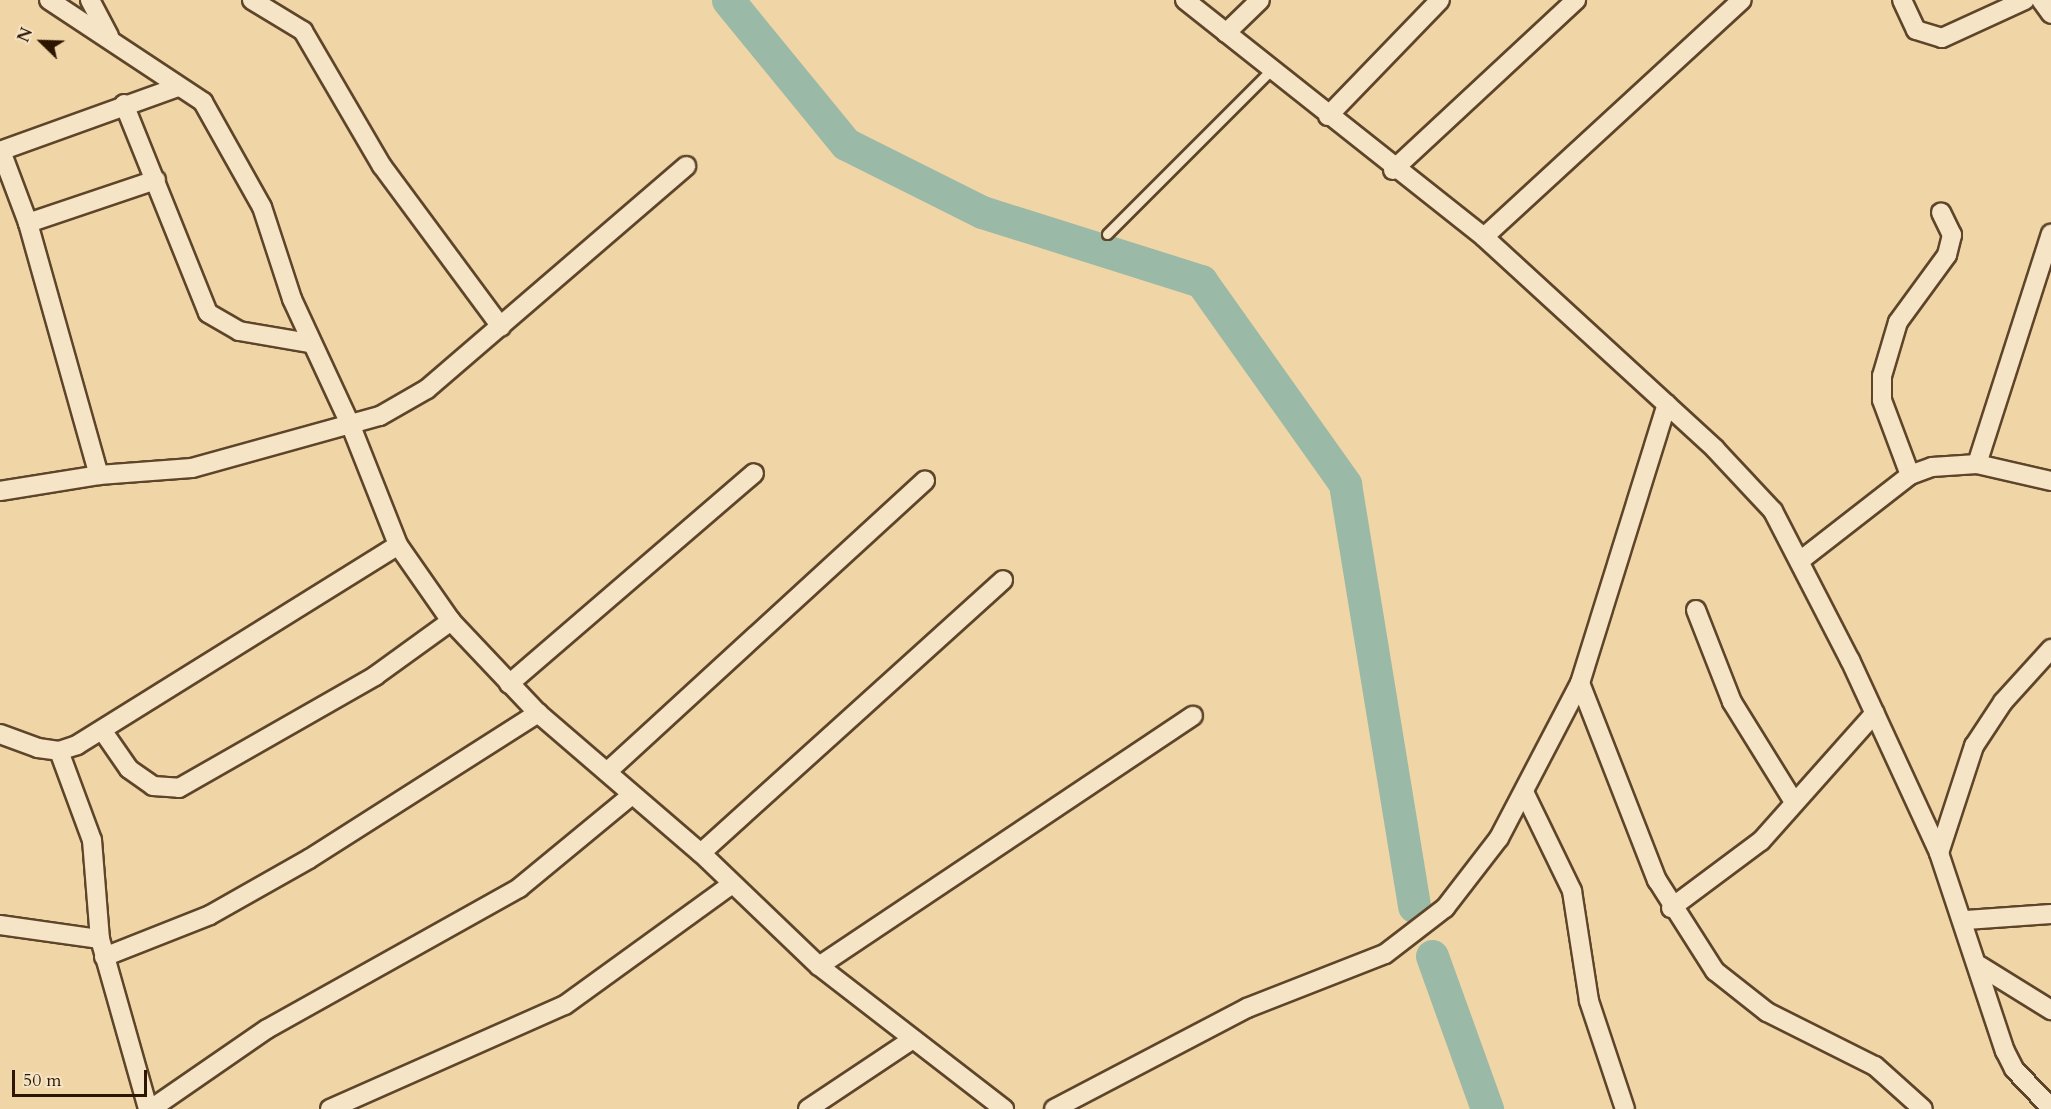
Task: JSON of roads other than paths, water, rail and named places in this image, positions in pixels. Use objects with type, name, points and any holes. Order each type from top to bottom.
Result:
[{"type":"street","points":[[49,0],[203,102],[244,171],[310,343],[351,426],[398,545],[451,621],[538,713],[701,853],[731,885],[819,966],[910,1041],[1004,1109]]},
{"type":"street","points":[[90,0],[112,42]]},
{"type":"street","points":[[252,0],[303,31],[382,166],[501,327]]},
{"type":"street","points":[[1185,0],[1393,170],[1484,237],[1751,483],[1802,560],[1939,853],[1966,920],[2009,1060],[2051,1108]]},
{"type":"street","points":[[1226,33],[1260,0]]},
{"type":"street","points":[[1328,116],[1440,0]]},
{"type":"street","points":[[1393,170],[1576,0]]},
{"type":"street","points":[[1484,237],[1742,0]]},
{"type":"street","points":[[1902,0],[1916,30],[1942,38],[2025,0]]},
{"type":"street","points":[[2041,0],[2051,14]]},
{"type":"street","points":[[99,475],[28,223],[0,151],[124,104],[178,87]]},
{"type":"street","points":[[124,104],[208,313],[239,332],[310,343]]},
{"type":"street","points":[[0,491],[99,475],[192,468],[351,426],[427,389],[686,166]]},
{"type":"street","points":[[28,223],[156,180]]},
{"type":"street","points":[[1910,475],[1882,400],[1882,376],[1898,322],[1947,255],[1952,235],[1941,212]]},
{"type":"street","points":[[1977,464],[2051,234]]},
{"type":"street","points":[[1054,1109],[1247,1008],[1329,978],[1413,937],[1484,861],[1525,794],[1580,683],[1667,404]]},
{"type":"street","points":[[1802,560],[1910,475],[1945,465],[1977,464],[2051,481]]},
{"type":"street","points":[[509,684],[754,472]]},
{"type":"street","points":[[608,771],[925,481]]},
{"type":"street","points":[[0,734],[59,751],[102,730],[398,545]]},
{"type":"street","points":[[701,853],[1003,580]]},
{"type":"street","points":[[1696,610],[1732,702],[1794,802]]},
{"type":"street","points":[[102,730],[129,769],[153,786],[179,788],[375,676],[451,621]]},
{"type":"street","points":[[1939,853],[1974,746],[2003,702],[2051,649]]},
{"type":"street","points":[[1580,683],[1623,802],[1671,908],[1715,970],[1736,990],[1767,1012],[1875,1066],[1923,1109]]},
{"type":"street","points":[[1671,908],[1761,842],[1875,712]]},
{"type":"street","points":[[0,925],[102,948],[210,915],[299,865],[538,713]]},
{"type":"street","points":[[819,966],[1193,716]]},
{"type":"street","points":[[59,751],[92,840],[102,948],[149,1109],[267,1029],[519,888],[632,795]]},
{"type":"street","points":[[1525,794],[1572,891],[1589,1001],[1626,1109]]},
{"type":"street","points":[[330,1109],[565,1005],[731,885]]},
{"type":"street","points":[[1966,920],[2051,914]]},
{"type":"street","points":[[1980,966],[2051,1010]]},
{"type":"street","points":[[808,1109],[910,1041]]},
{"type":"lane","points":[[1107,234],[1271,70]]},
{"type":"waterway","points":[[728,0],[846,144],[982,212],[1201,281],[1345,484],[1414,906]]},
{"type":"waterway","points":[[1432,956],[1487,1109]]}]
